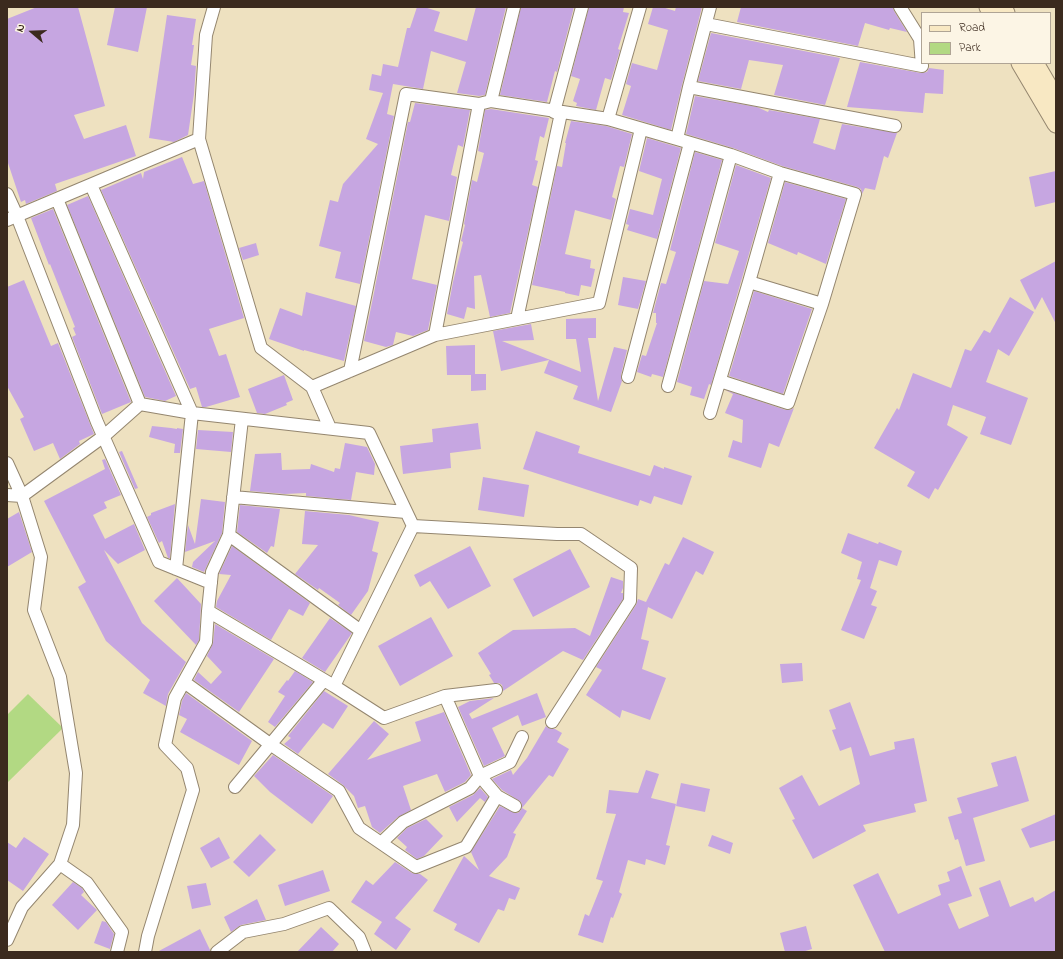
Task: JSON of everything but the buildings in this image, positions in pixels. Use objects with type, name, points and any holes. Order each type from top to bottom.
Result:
[{"type":"street","points":[[214,7],[206,35],[199,139],[260,348],[312,387],[330,428]]},
{"type":"street","points":[[491,101],[514,7]]},
{"type":"street","points":[[517,319],[558,112],[582,7]]},
{"type":"street","points":[[608,120],[640,7]]},
{"type":"street","points":[[676,139],[710,7]]},
{"type":"street","points":[[900,7],[920,39],[921,52]]},
{"type":"street","points":[[706,24],[922,66],[922,64]]},
{"type":"street","points":[[1021,64],[1056,124]]},
{"type":"street","points":[[1036,64],[1056,99]]},
{"type":"street","points":[[689,87],[895,126]]},
{"type":"street","points":[[350,371],[406,94],[479,104],[491,101],[608,120],[731,155],[780,173],[855,194],[822,304],[788,403],[720,381]]},
{"type":"street","points":[[435,335],[479,104]]},
{"type":"street","points":[[312,387],[435,335],[599,303],[641,129]]},
{"type":"street","points":[[12,218],[199,139]]},
{"type":"street","points":[[628,377],[690,143]]},
{"type":"street","points":[[668,386],[731,155]]},
{"type":"street","points":[[710,413],[780,173]]},
{"type":"street","points":[[91,185],[192,413],[176,569]]},
{"type":"street","points":[[7,194],[12,218],[159,562],[211,583]]},
{"type":"street","points":[[57,199],[140,404]]},
{"type":"street","points":[[749,282],[822,304]]},
{"type":"street","points":[[140,404],[192,413],[369,433],[413,526]]},
{"type":"street","points":[[7,495],[22,496],[104,436],[140,404]]},
{"type":"street","points":[[145,952],[148,936],[194,790],[186,768],[165,745],[175,698],[206,642],[212,572],[229,534],[242,418]]},
{"type":"street","points":[[7,463],[22,496],[41,557],[34,610],[60,677],[76,773],[72,825],[60,864],[22,907],[7,940]]},
{"type":"street","points":[[233,497],[406,512]]},
{"type":"street","points":[[235,787],[270,744],[329,683],[362,631],[413,526]]},
{"type":"street","points":[[413,526],[581,534],[631,568],[630,601],[552,722]]},
{"type":"street","points":[[229,534],[362,631]]},
{"type":"street","points":[[208,611],[329,683],[384,718],[445,696],[496,690]]},
{"type":"street","points":[[184,682],[270,744],[339,791],[359,828],[416,867],[466,847],[497,796]]},
{"type":"street","points":[[445,696],[480,776],[497,796],[515,806]]},
{"type":"street","points":[[380,843],[404,822],[470,788],[480,776],[510,762],[522,737]]},
{"type":"street","points":[[60,864],[87,883],[122,932],[117,952]]},
{"type":"street","points":[[217,952],[243,932],[284,924],[329,908],[359,937],[365,952]]},
{"type":"green space","points":[[28,694],[63,728],[7,783],[7,715]]}]
